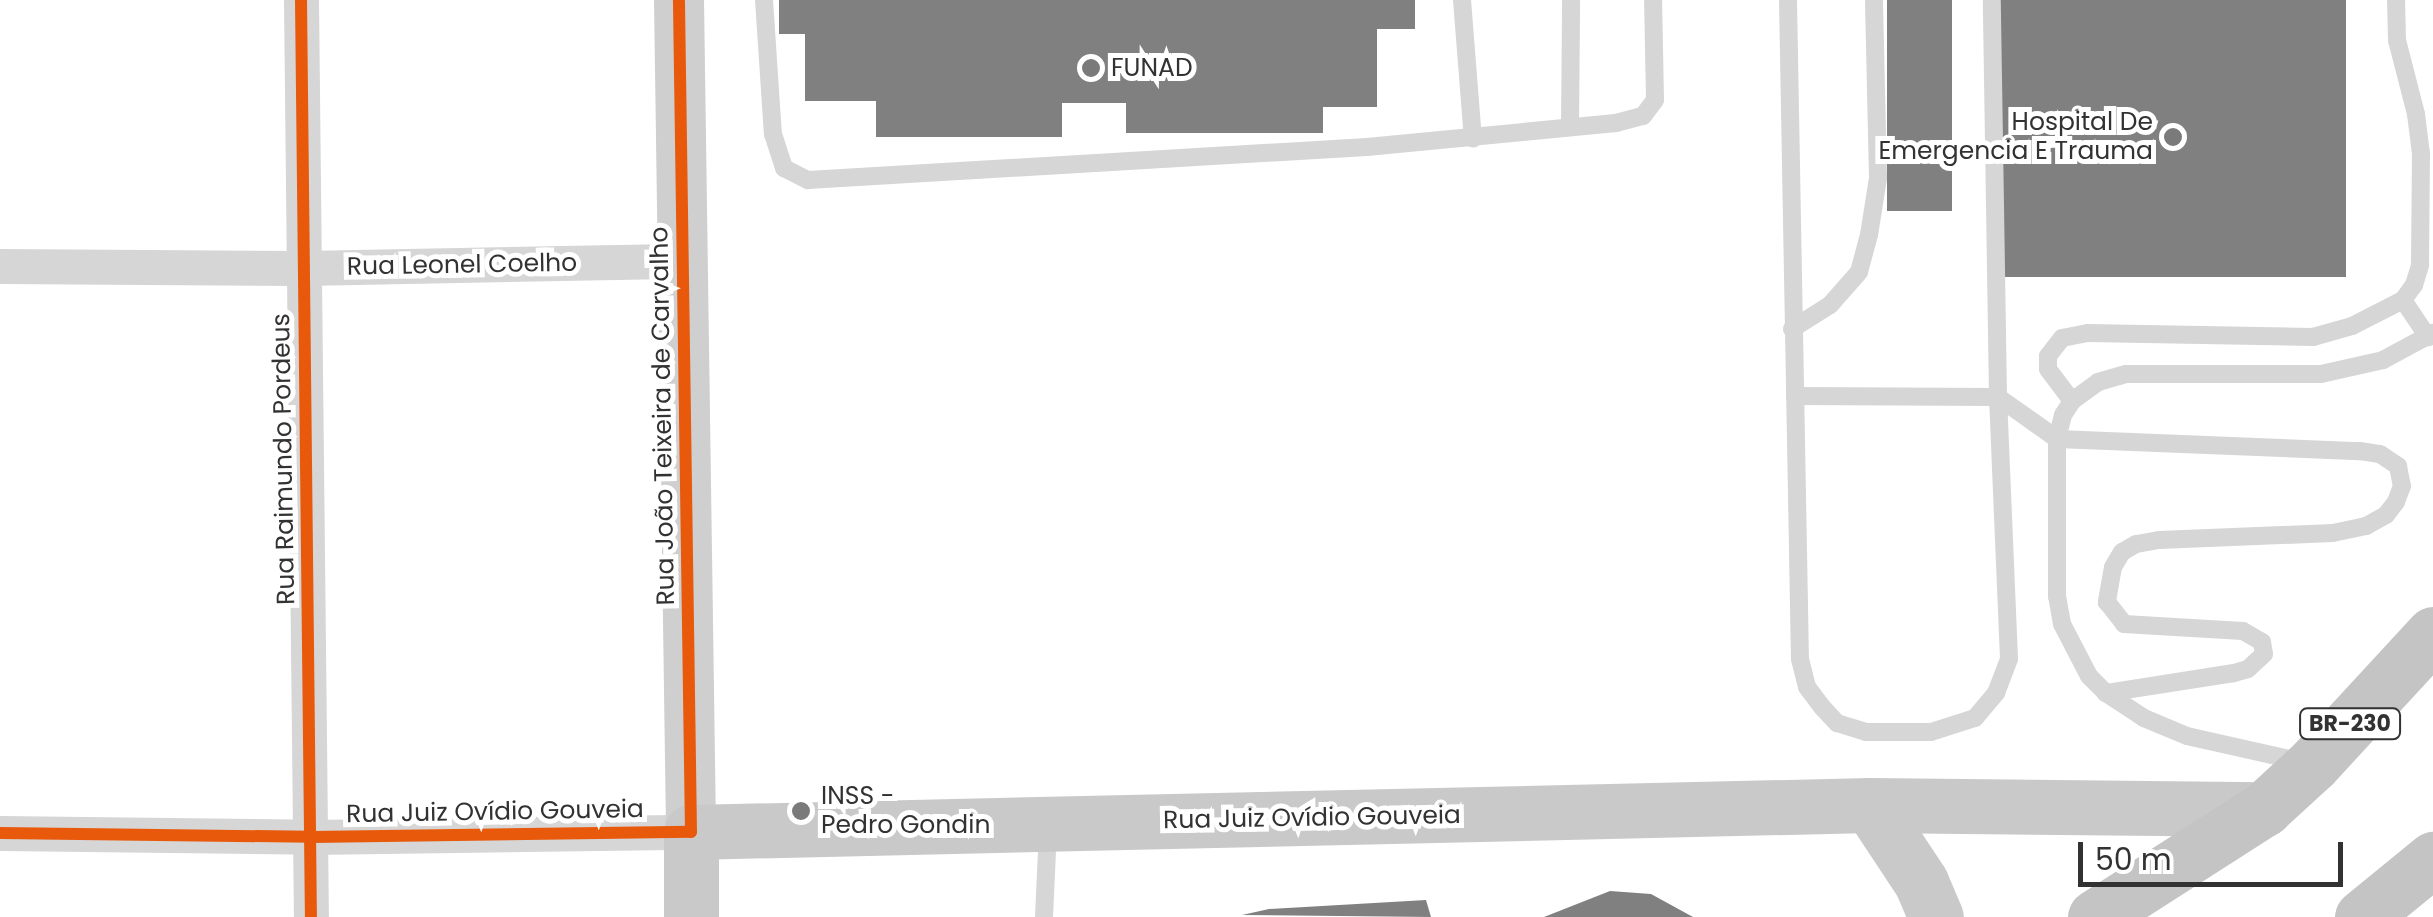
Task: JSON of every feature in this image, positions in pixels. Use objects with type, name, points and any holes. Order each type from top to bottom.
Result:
[{"type":"highway","name":"BR-230","points":[[2094,917],[2264,809],[2313,764],[2433,634]]},
{"type":"highway","points":[[2362,917],[2433,859]]},
{"type":"main road","name":"Rua Juiz Ovídio Gouveia","points":[[690,832],[1870,805],[2264,809]]},
{"type":"main road","points":[[1870,805],[1922,882],[1936,917]]},
{"type":"main road","name":"Rua João Teixeira de Carvalho","points":[[690,832],[691,917]]},
{"type":"street","name":"Rua Raimundo Pordeus","points":[[301,0],[310,917]]},
{"type":"street","name":"Rua João Teixeira de Carvalho","points":[[679,0],[690,832]]},
{"type":"street","name":"Rua Leonel Coelho","points":[[0,266],[304,268],[685,261]]},
{"type":"street","name":"Rua Juiz Ovídio Gouveia","points":[[0,833],[311,836],[690,832]]},
{"type":"lane","points":[[764,0],[773,134],[784,168],[808,180],[1473,138],[1643,116],[1655,100],[1653,0]]},
{"type":"lane","points":[[1462,0],[1473,138]]},
{"type":"lane","points":[[1570,127],[1571,0]]},
{"type":"lane","points":[[1788,0],[1800,658],[1807,687],[1823,708],[1838,723],[1866,732],[1931,732],[1976,718],[1996,693],[2010,659],[1998,397],[1992,0]]},
{"type":"lane","points":[[1792,330],[1830,305],[1859,272],[1869,236],[1878,178],[1874,0]]},
{"type":"lane","points":[[2072,400],[2048,369],[2048,356],[2062,338],[2088,333],[2314,337],[2352,326],[2403,300],[2414,286],[2420,266],[2421,154],[2416,114],[2397,40],[2396,0]]},
{"type":"lane","points":[[2313,764],[2187,736],[2144,718],[2106,693],[2072,648],[2062,624],[2057,598],[2057,439],[2072,400],[2098,382],[2126,374],[2320,374],[2383,360],[2430,335],[2403,300]]},
{"type":"lane","points":[[1794,396],[1998,397],[2057,439],[2360,450],[2389,458],[2400,475],[2396,502],[2386,514],[2366,526],[2333,534],[2158,540],[2136,544],[2122,552],[2113,568],[2107,602],[2124,624],[2243,631],[2262,642],[2264,654],[2234,673],[2106,693]]},
{"type":"lane","points":[[1044,917],[1048,824]]},
{"type":"building","name":"FUNAD","points":[[779,0],[1415,0],[1415,29],[1377,29],[1377,107],[1323,107],[1323,133],[1126,133],[1126,103],[1062,103],[1062,137],[876,137],[876,101],[805,101],[805,34],[779,34]]},
{"type":"building","points":[[1887,0],[1952,0],[1952,211],[1887,211]]},
{"type":"building","name":"Hospital De Emergencia E Trauma","points":[[1999,0],[2346,0],[2346,277],[1999,277]]},
{"type":"building","points":[[1610,891],[1651,894],[1693,917],[1544,917]]},
{"type":"building","points":[[1426,900],[1431,917],[1242,915],[1269,909]]},
{"type":"cycle path","points":[[301,0],[311,917]]},
{"type":"cycle path","points":[[0,833],[311,837],[691,832],[679,0]]},
{"type":"place","name":"FUNAD","points":[[1091,68]]},
{"type":"place","name":"Hospital De Emergencia E Trauma","points":[[2173,137]]},
{"type":"place","name":"INSS - Pedro Gondin","points":[[801,811]]}]
